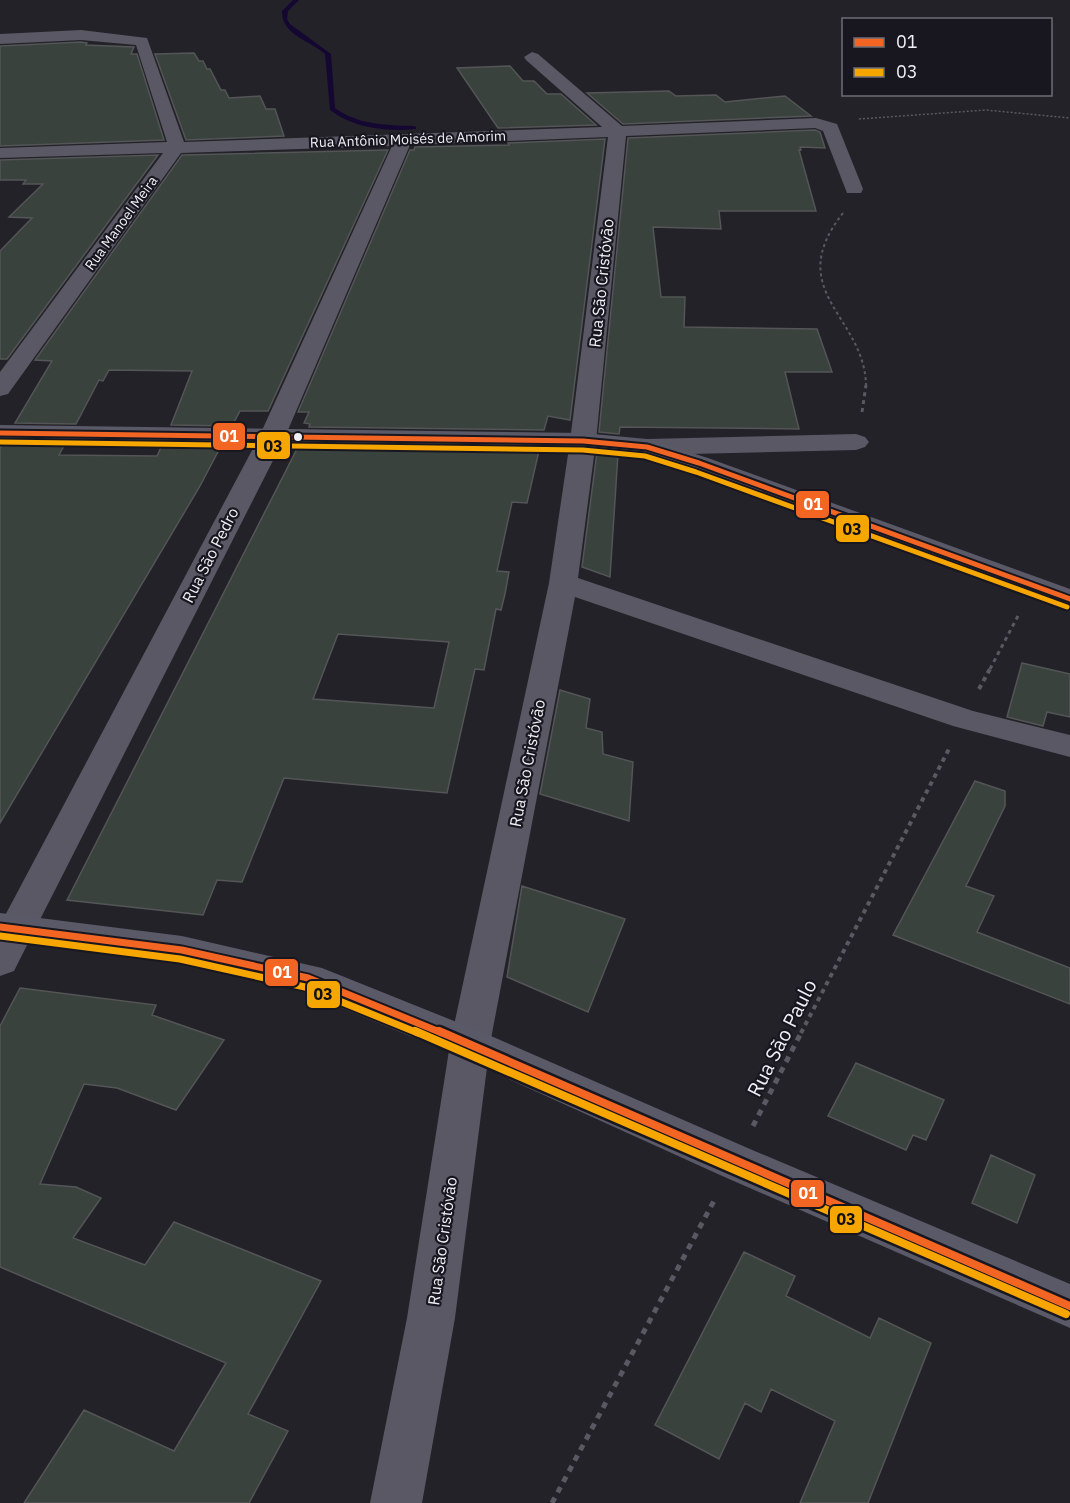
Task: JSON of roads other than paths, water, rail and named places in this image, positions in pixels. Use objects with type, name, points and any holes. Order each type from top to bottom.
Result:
[{"type":"main road","points":[[0,433],[583,441],[647,447],[708,466],[1070,599]]},
{"type":"main road","points":[[6,939],[182,950],[308,978],[470,1044],[735,1162],[1070,1306]]},
{"type":"street","points":[[0,39],[81,35],[142,41],[177,146]]},
{"type":"street","points":[[532,57],[618,131]]},
{"type":"street","name":"Rua Antônio Moisés de Amorim","points":[[0,153],[403,140],[816,123],[831,128],[854,189]]},
{"type":"street","name":"Rua São Cristóvão","points":[[396,1503],[431,1318],[470,1044],[563,583],[583,441],[618,131]]},
{"type":"street","name":"Rua São Pedro","points":[[6,939],[272,436],[403,140]]},
{"type":"street","name":"Rua Manoel Meira","points":[[0,389],[177,146]]},
{"type":"street","points":[[647,447],[856,442]]},
{"type":"street","points":[[563,583],[964,719],[1070,746]]},
{"type":"waterway","points":[[296,0],[285,11],[285,19],[293,30],[328,54],[332,109],[360,123],[382,127],[414,128]]}]
